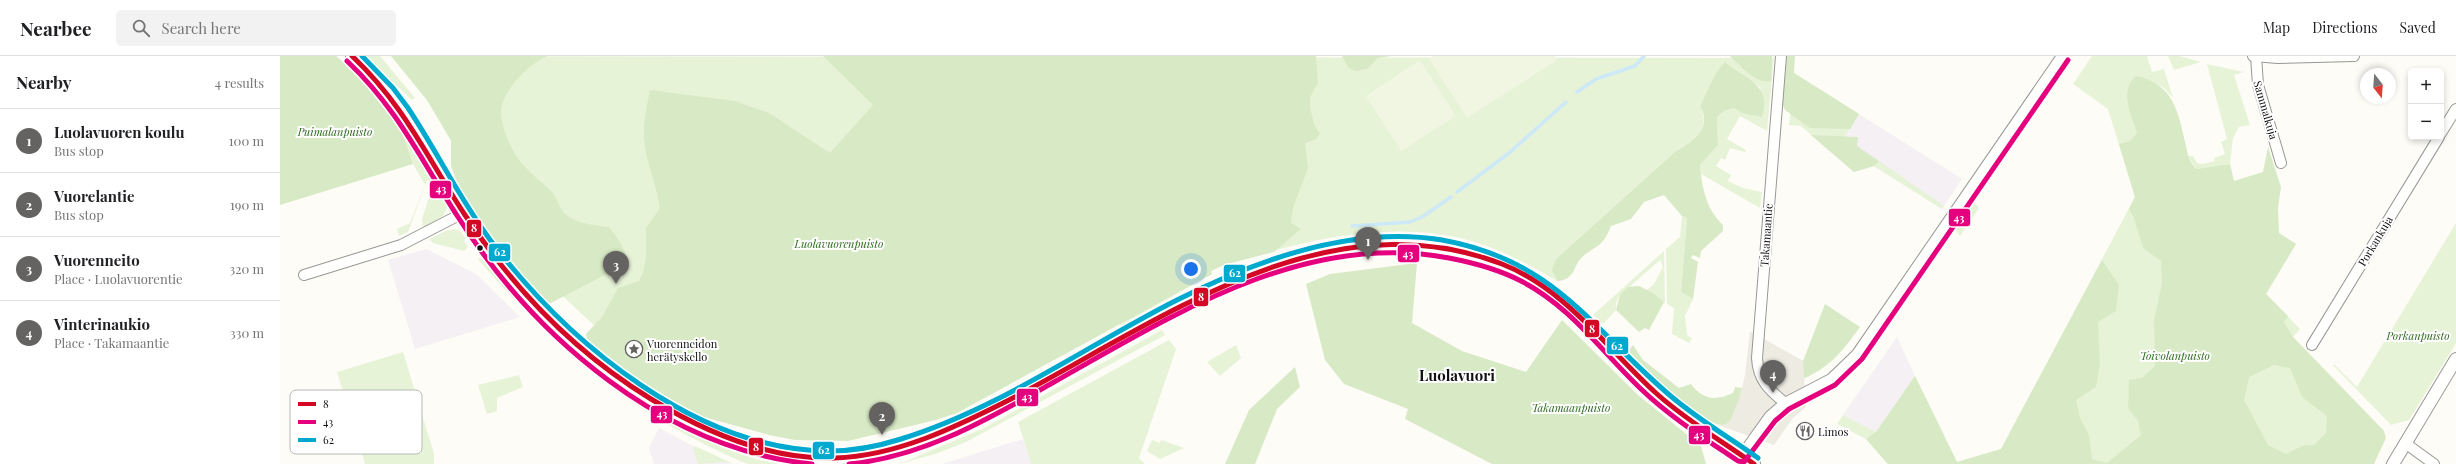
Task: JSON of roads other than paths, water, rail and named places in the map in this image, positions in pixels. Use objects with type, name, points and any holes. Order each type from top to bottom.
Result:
[{"type":"street","points":[[352,56],[370,71],[403,110],[463,213],[489,251],[534,304],[574,342],[626,383],[681,417],[738,443],[815,461],[837,461],[907,444],[965,422],[1223,284],[1277,263],[1326,251],[1361,246],[1405,244],[1457,251],[1480,257],[1536,281],[1561,300],[1657,394],[1686,418],[1754,464]]},
{"type":"street","name":"Takamaantie","points":[[1781,56],[1757,358],[1759,375],[1763,383],[1785,403]]},
{"type":"street","points":[[1742,455],[1770,416],[1785,403],[1831,379],[1857,354],[2062,56]]},
{"type":"street","points":[[2254,56],[2300,58],[2354,56]]},
{"type":"street","name":"Sammalkuja","points":[[2254,56],[2258,85],[2282,163]]},
{"type":"street","points":[[2444,128],[2456,109]]},
{"type":"street","name":"Porkankuja","points":[[2312,346],[2437,140]]},
{"type":"street","points":[[304,275],[405,244],[463,213]]},
{"type":"street","points":[[2393,464],[2456,359]]},
{"type":"street","points":[[2405,443],[2434,464]]},
{"type":"waterway","points":[[1577,92],[1596,79],[1635,66],[1644,56]]},
{"type":"waterway","points":[[1457,192],[1509,153],[1566,102]]},
{"type":"waterway","points":[[1352,226],[1410,222],[1422,217],[1451,197]]},
{"type":"place","name":"Luolavuoren koulu","points":[[1368,260]]},
{"type":"place","name":"Vuorenneito","points":[[616,284]]},
{"type":"place","name":"Vuorenneidon herätyskello","points":[[634,349]]},
{"type":"place","name":"Vinterinaukio","points":[[1773,393]]},
{"type":"place","name":"Limos","points":[[1805,431]]},
{"type":"place","name":"Vuorelantie","points":[[882,435]]},
{"type":"district","name":"Luolavuori","points":[[1457,375]]},
{"type":"park label","name":"Puimalanpuisto","points":[[335,131]]},
{"type":"park label","name":"Luolavuorenpuisto","points":[[839,243]]},
{"type":"park label","name":"Porkanpuisto","points":[[2418,335]]},
{"type":"park label","name":"Toivolanpuisto","points":[[2175,355]]},
{"type":"park label","name":"Takamaanpuisto","points":[[1571,407]]}]
